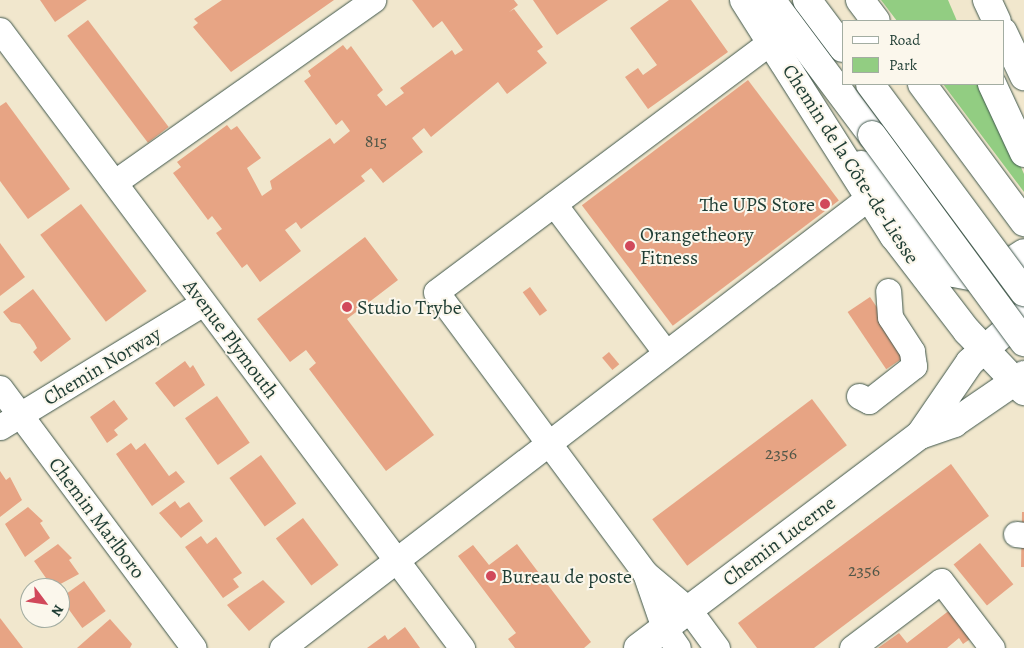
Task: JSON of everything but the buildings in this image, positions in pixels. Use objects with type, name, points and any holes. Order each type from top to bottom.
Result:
[{"type":"main road","name":"Chemin de la Côte-de-Liesse","points":[[744,0],[836,139],[868,198],[983,348],[1021,382]]},
{"type":"main road","points":[[771,0],[872,134],[1024,342]]},
{"type":"main road","points":[[807,0],[842,47]]},
{"type":"main road","points":[[860,0],[875,20]]},
{"type":"main road","points":[[972,0],[976,20]]},
{"type":"main road","points":[[987,0],[997,20]]},
{"type":"main road","points":[[1004,34],[1024,76]]},
{"type":"main road","points":[[871,85],[1024,292]]},
{"type":"main road","points":[[923,85],[1024,222]]},
{"type":"main road","points":[[992,85],[1024,152]]},
{"type":"main road","points":[[836,139],[897,202],[948,270],[963,276],[992,274],[1024,253]]},
{"type":"main road","name":"Chemin Lucerne","points":[[920,435],[938,402],[983,348],[1024,315]]},
{"type":"main road","name":"Chemin Lucerne","points":[[638,648],[671,638],[689,610],[920,435],[954,423],[1021,382]]},
{"type":"street","points":[[115,182],[373,0]]},
{"type":"street","name":"Avenue Plymouth","points":[[0,30],[462,648]]},
{"type":"street","points":[[717,648],[689,610],[645,573],[436,292],[772,41]]},
{"type":"street","points":[[282,648],[868,198]]},
{"type":"street","points":[[554,204],[666,353]]},
{"type":"street","points":[[859,396],[869,401],[914,366],[914,354],[890,317],[888,291]]},
{"type":"street","name":"Chemin Norway","points":[[10,421],[203,303]]},
{"type":"street","name":"Chemin Marlboro","points":[[0,388],[10,421],[194,648]]},
{"type":"street","points":[[645,573],[671,638]]},
{"type":"street","points":[[852,648],[941,581],[992,648]]},
{"type":"green space","points":[[881,0],[948,0],[957,20],[896,20]]},
{"type":"green space","points":[[944,85],[985,85],[1024,174],[1024,192]]},
{"type":"place","name":"The UPS Store","points":[[825,204]]},
{"type":"place","name":"Orangetheory Fitness","points":[[630,246]]},
{"type":"place","name":"Studio Trybe","points":[[347,307]]},
{"type":"place","name":"Bureau de poste","points":[[491,576]]}]
